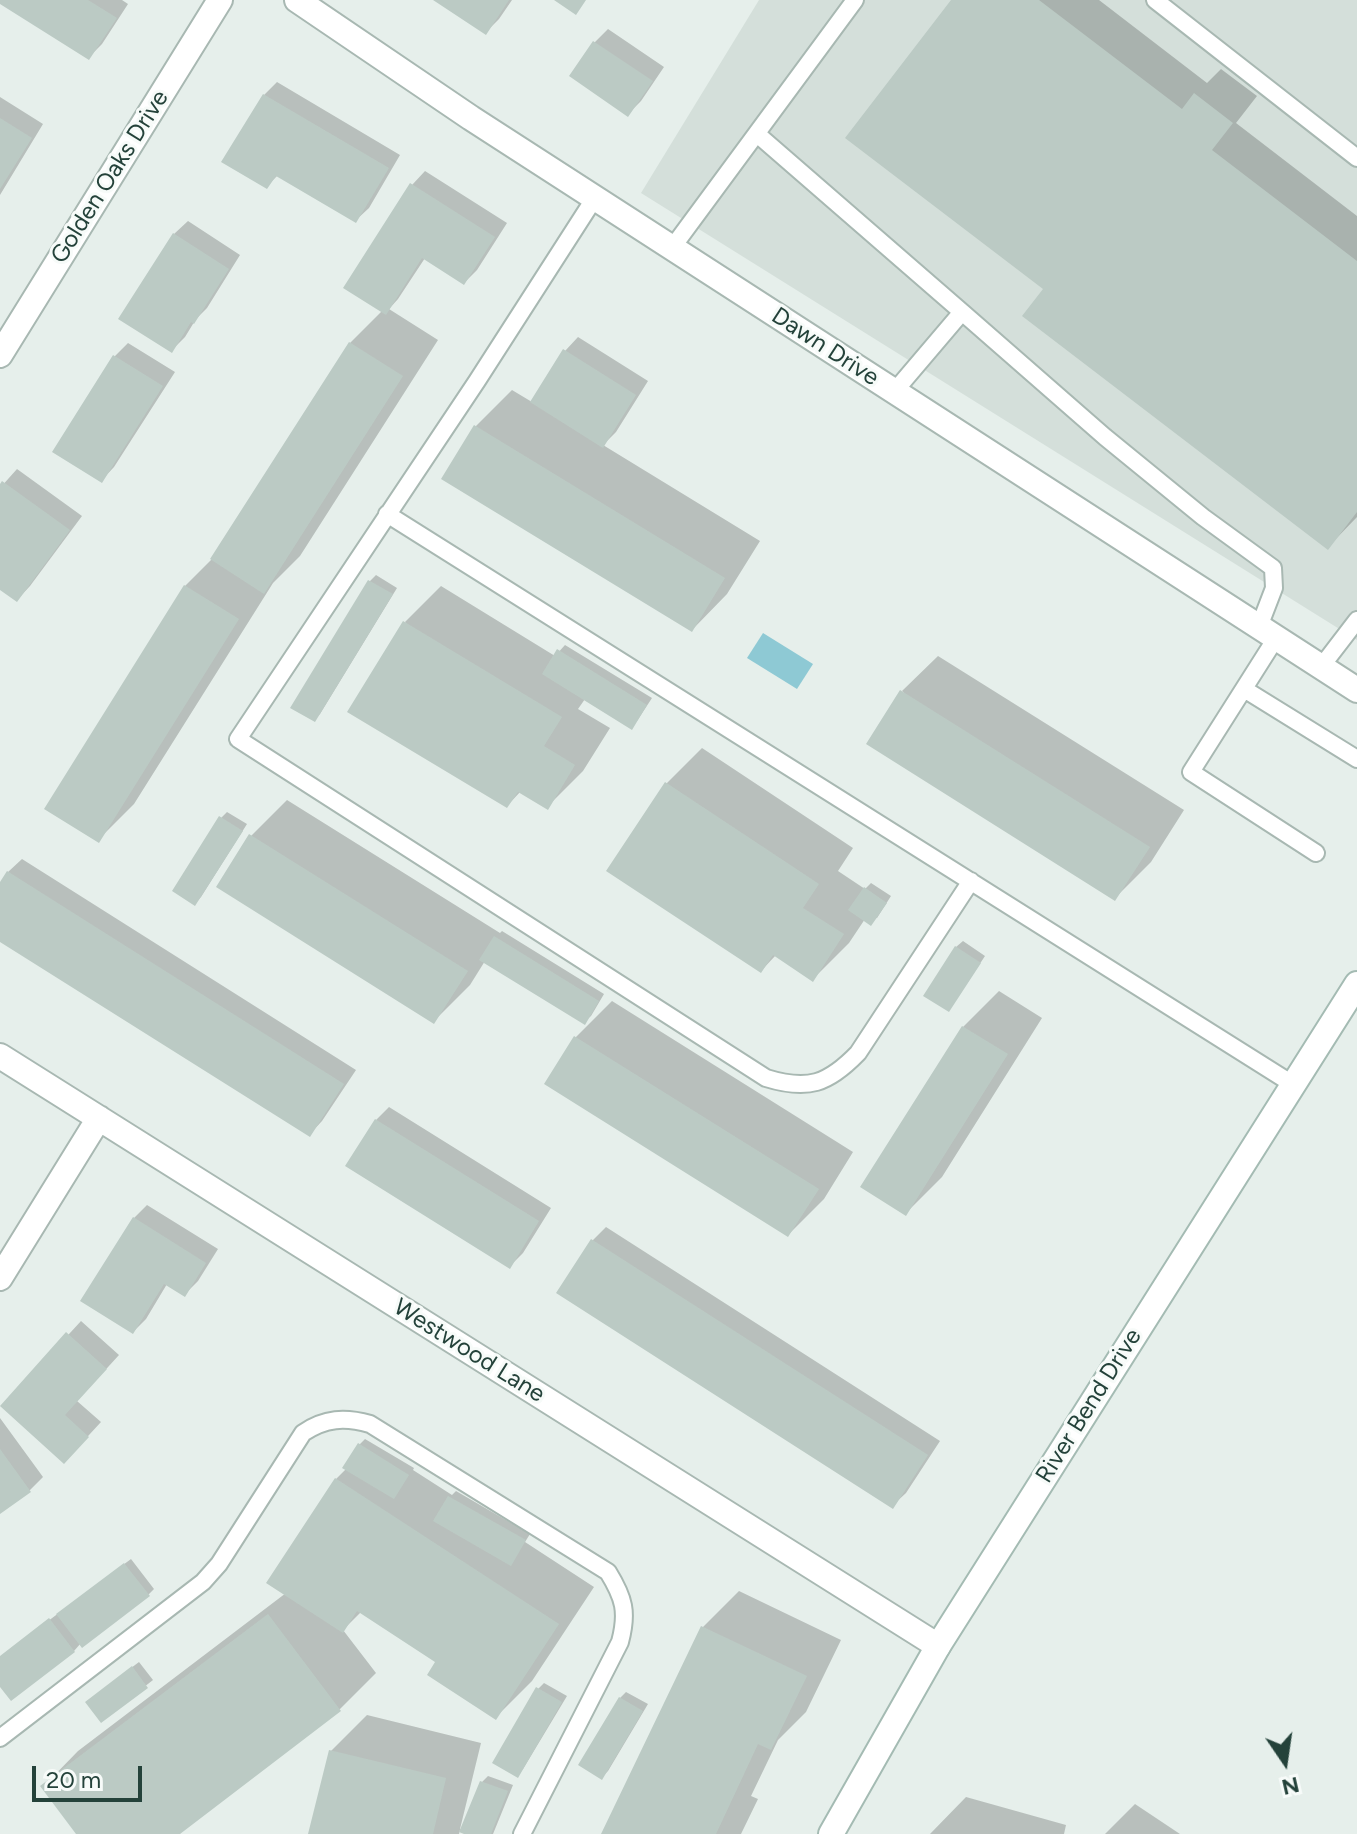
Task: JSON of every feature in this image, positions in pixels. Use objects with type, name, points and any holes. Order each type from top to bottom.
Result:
[{"type":"street","name":"Golden Oaks Drive","points":[[0,355],[220,0]]},
{"type":"street","name":"Dawn Drive","points":[[297,0],[594,199],[1357,690]]},
{"type":"street","name":"River Bend Drive","points":[[831,1834],[938,1646],[1357,984]]},
{"type":"street","name":"Westwood Lane","points":[[0,1056],[938,1646]]},
{"type":"street","points":[[0,1278],[99,1118]]},
{"type":"lane","points":[[672,248],[855,0]]},
{"type":"lane","points":[[1155,0],[1357,158]]},
{"type":"lane","points":[[757,134],[1105,437],[1203,517],[1273,568],[1274,588],[1267,632],[1244,689],[1191,772],[1316,853]]},
{"type":"lane","points":[[594,199],[477,381],[238,739],[766,1078],[786,1084],[806,1085],[821,1081],[841,1070],[858,1053],[971,881]]},
{"type":"lane","points":[[894,392],[962,312]]},
{"type":"lane","points":[[387,514],[1294,1085]]},
{"type":"lane","points":[[1321,667],[1357,620]]},
{"type":"lane","points":[[1244,689],[1357,759]]},
{"type":"lane","points":[[0,1738],[203,1582],[219,1564],[303,1433],[316,1424],[334,1419],[352,1419],[370,1424],[608,1572],[618,1589],[625,1623],[620,1642],[522,1834]]},
{"type":"shaded area","points":[[759,0],[1357,0],[1357,640],[641,193]]},
{"type":"water","points":[[763,633],[813,664],[797,689],[747,658]]},
{"type":"building","points":[[0,0],[88,0],[117,18],[89,60],[0,4]]},
{"type":"building","points":[[433,0],[509,0],[486,35]]},
{"type":"building","points":[[554,0],[586,0],[576,15]]},
{"type":"building","points":[[951,0],[1039,0],[1182,109],[1194,93],[1233,123],[1212,150],[1357,261],[1357,512],[1328,550],[1022,316],[1043,289],[845,138]]},
{"type":"building","points":[[593,41],[653,81],[628,117],[569,76]]},
{"type":"building","points":[[263,94],[389,168],[356,223],[276,176],[267,189],[221,162]]},
{"type":"building","points":[[0,118],[32,138],[0,189]]},
{"type":"building","points":[[410,183],[495,237],[464,285],[422,258],[386,315],[343,288]]},
{"type":"building","points":[[173,233],[229,269],[172,353],[118,319]]},
{"type":"building","points":[[349,342],[403,376],[264,594],[210,559]]},
{"type":"building","points":[[563,349],[636,395],[603,448],[530,402]]},
{"type":"building","points":[[113,355],[163,386],[102,483],[52,452]]},
{"type":"building","points":[[474,425],[725,578],[692,632],[441,479]]},
{"type":"building","points":[[2,481],[70,530],[17,602],[0,590]]},
{"type":"building","points":[[368,580],[393,594],[315,722],[290,708]]},
{"type":"building","points":[[184,585],[239,619],[99,843],[44,809]]},
{"type":"building","points":[[403,621],[562,717],[544,746],[575,765],[548,810],[518,792],[507,808],[347,712]]},
{"type":"building","points":[[557,649],[647,705],[632,730],[542,674]]},
{"type":"building","points":[[900,690],[1150,847],[1115,901],[866,744]]},
{"type":"building","points":[[665,782],[819,884],[803,908],[844,934],[813,982],[773,955],[761,973],[606,871]]},
{"type":"building","points":[[219,816],[243,831],[195,906],[172,891]]},
{"type":"building","points":[[249,834],[468,971],[434,1024],[216,887]]},
{"type":"building","points":[[7,871],[344,1084],[310,1137],[0,942],[0,882]]},
{"type":"building","points":[[864,887],[887,903],[871,926],[848,910]]},
{"type":"building","points":[[494,936],[599,1001],[585,1025],[479,960]]},
{"type":"building","points":[[955,946],[981,963],[949,1012],[923,996]]},
{"type":"building","points":[[962,1026],[1008,1054],[906,1216],[860,1187]]},
{"type":"building","points":[[574,1036],[819,1189],[788,1237],[544,1084]]},
{"type":"building","points":[[375,1119],[539,1221],[510,1269],[345,1166]]},
{"type":"building","points":[[133,1217],[206,1263],[185,1297],[164,1284],[133,1334],[80,1301]]},
{"type":"building","points":[[591,1239],[928,1455],[893,1509],[556,1293]]},
{"type":"building","points":[[66,1332],[107,1369],[65,1415],[89,1437],[64,1464],[0,1406]]},
{"type":"building","points":[[358,1443],[409,1475],[394,1499],[342,1468]]},
{"type":"building","points":[[0,1449],[31,1492],[0,1514]]},
{"type":"building","points":[[335,1478],[559,1624],[496,1720],[427,1675],[435,1662],[357,1611],[343,1633],[266,1583]]},
{"type":"building","points":[[448,1496],[526,1540],[511,1566],[433,1521]]},
{"type":"building","points":[[124,1563],[150,1596],[82,1648],[56,1614]]},
{"type":"building","points":[[268,1614],[341,1711],[180,1834],[76,1834],[40,1786]]},
{"type":"building","points":[[49,1618],[75,1652],[11,1701],[0,1687],[0,1656]]},
{"type":"building","points":[[701,1626],[807,1676],[771,1750],[758,1744],[716,1834],[601,1834]]},
{"type":"building","points":[[132,1666],[148,1688],[101,1723],[85,1702]]},
{"type":"building","points":[[536,1687],[562,1702],[518,1778],[492,1763]]},
{"type":"building","points":[[619,1697],[643,1711],[602,1780],[578,1765]]},
{"type":"building","points":[[329,1750],[446,1778],[433,1834],[308,1834]]},
{"type":"building","points":[[480,1781],[508,1791],[491,1834],[464,1834],[459,1832]]}]
